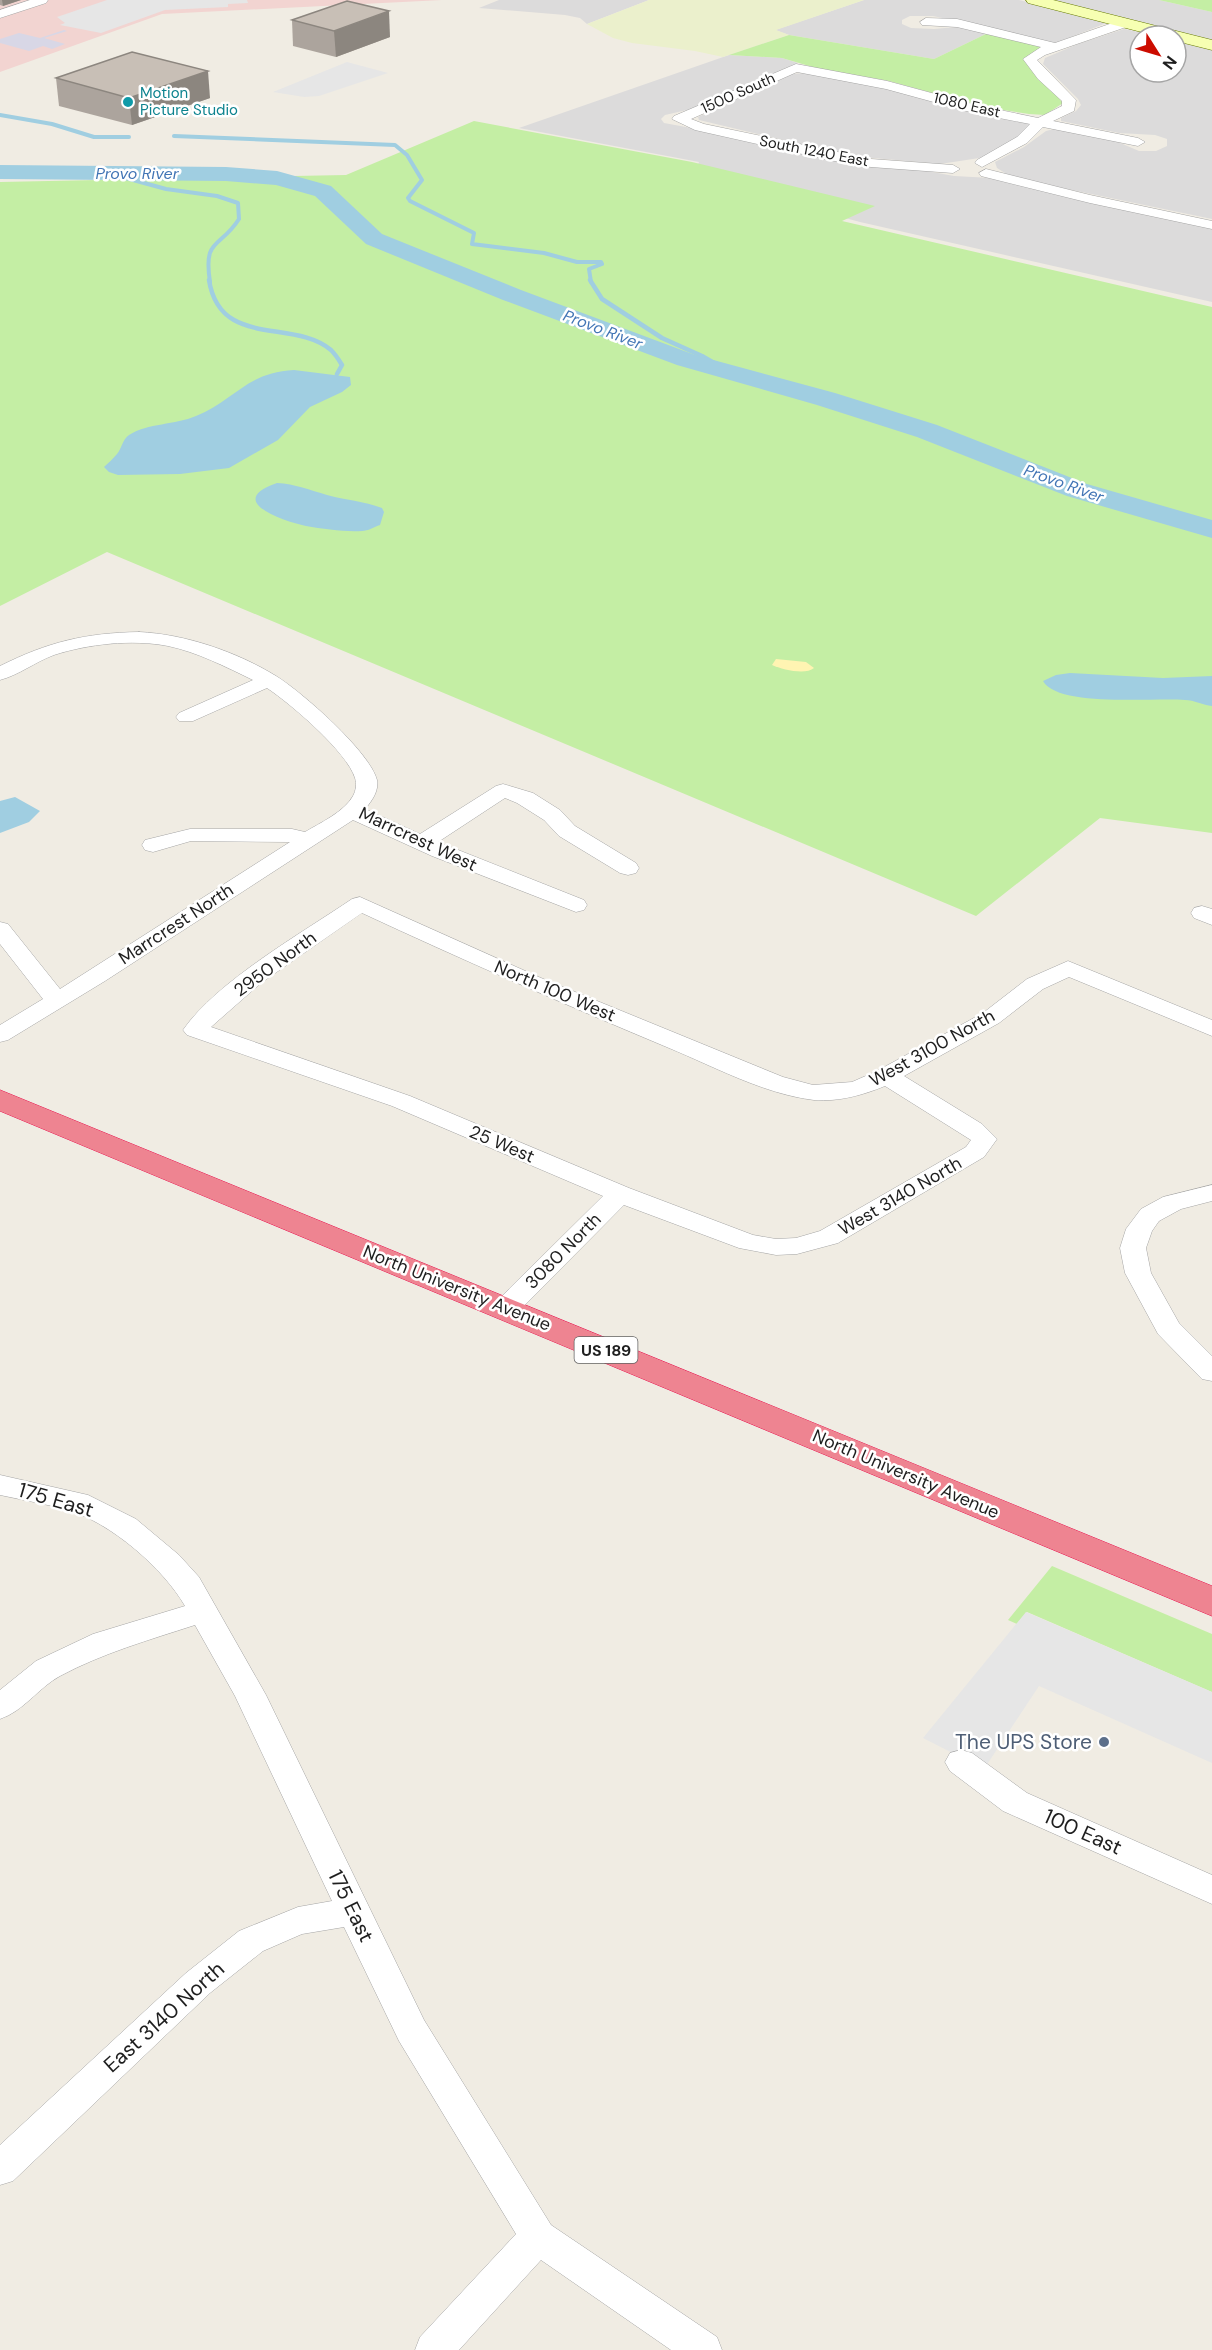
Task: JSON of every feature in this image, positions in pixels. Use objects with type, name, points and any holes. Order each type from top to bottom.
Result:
[{"type":"highway","name":"North University Avenue","points":[[0,1100],[1212,1602]]},
{"type":"street","points":[[0,16],[42,0]]},
{"type":"street","points":[[1034,0],[1212,45]]},
{"type":"street","points":[[0,16],[16,23]]},
{"type":"street","points":[[926,22],[957,23],[1056,46]]},
{"type":"street","points":[[984,168],[1022,140],[1040,122],[1069,108],[1069,100],[1043,76],[1029,59],[1056,46],[1125,23]]},
{"type":"street","name":"1080 East","points":[[796,68],[887,85],[974,109],[1138,142]]},
{"type":"street","name":"1500 South","points":[[679,119],[796,68]]},
{"type":"street","name":"South 1240 East","points":[[679,119],[700,127],[829,156],[871,163],[962,172],[952,166],[960,162],[984,168]]},
{"type":"street","points":[[984,168],[1067,194],[1212,225]]},
{"type":"street","name":"Marrcrest West","points":[[0,674],[46,652],[98,641],[135,638],[165,639],[189,646],[269,680],[301,703],[360,766],[366,784],[364,795],[352,811],[440,851],[576,905]]},
{"type":"street","points":[[186,717],[269,680]]},
{"type":"street","points":[[423,842],[502,790],[525,798],[552,815],[567,831],[628,868]]},
{"type":"street","name":"Marrcrest North","points":[[0,1035],[97,976],[352,811]]},
{"type":"street","points":[[153,845],[190,836],[292,835],[306,840]]},
{"type":"street","name":"2950 North","points":[[195,1030],[218,1005],[278,960],[360,904]]},
{"type":"street","name":"North 100 West","points":[[360,904],[533,983],[753,1072]]},
{"type":"street","points":[[0,929],[56,999]]},
{"type":"street","name":"West 3100 North","points":[[753,1072],[790,1088],[825,1093],[857,1089],[886,1076],[991,1018],[1035,984],[1068,968],[1212,1029]]},
{"type":"street","name":"25 West","points":[[195,1030],[401,1101],[620,1194],[748,1242],[776,1247],[810,1244]]},
{"type":"street","name":"West 3140 North","points":[[810,1244],[830,1237],[975,1152],[984,1139],[973,1129],[886,1076]]},
{"type":"street","points":[[1212,1193],[1172,1203],[1150,1215],[1139,1229],[1133,1248],[1138,1273],[1168,1328],[1212,1372]]},
{"type":"street","name":"3080 North","points":[[506,1308],[620,1194]]},
{"type":"street","name":"175 East","points":[[0,1485],[78,1502],[126,1526],[168,1563],[188,1585],[250,1695],[411,2030],[538,2237],[703,2350]]},
{"type":"street","points":[[0,1707],[47,1669],[95,1646],[202,1612]]},
{"type":"street","name":"100 East","points":[[961,1762],[1015,1802],[1212,1890]]},
{"type":"street","name":"East 3140 North","points":[[0,2169],[198,1983],[251,1941],[298,1921],[354,1911]]},
{"type":"street","points":[[434,2350],[538,2237]]},
{"type":"shaded area","points":[[0,0],[442,0],[162,14],[0,72]]},
{"type":"shaded area","points":[[107,0],[247,0],[248,3],[228,4],[228,7],[165,10],[101,33],[60,25],[65,23],[57,17]]},
{"type":"shaded area","points":[[499,0],[649,0],[587,24],[580,18],[565,15],[479,8]]},
{"type":"shaded area","points":[[864,0],[1019,0],[1109,22],[1056,43],[933,16],[910,16],[902,20],[902,24],[911,28],[956,27],[988,33],[934,59],[789,35],[775,30]]},
{"type":"shaded area","points":[[1044,0],[1159,0],[1212,12],[1212,43],[1188,37],[1188,24],[1138,24]]},
{"type":"shaded area","points":[[1124,29],[1128,30],[1128,84],[1188,84],[1188,43],[1212,49],[1212,219],[1033,182],[1008,175],[997,168],[995,162],[1024,147],[1046,131],[1054,129],[1111,139],[1139,151],[1156,151],[1167,146],[1167,139],[1155,135],[1119,133],[1061,121],[1061,118],[1076,111],[1081,105],[1078,99],[1043,64],[1045,58]]},
{"type":"shaded area","points":[[67,31],[44,38],[65,44],[52,49],[43,46],[29,51],[0,43],[0,39],[19,33],[40,38]]},
{"type":"shaded area","points":[[729,55],[782,58],[798,63],[696,108],[665,115],[661,119],[664,123],[954,176],[991,178],[1212,227],[1212,302],[860,222],[687,175],[696,171],[699,162],[519,128]]},
{"type":"shaded area","points":[[347,62],[388,73],[319,96],[304,97],[273,92]]},
{"type":"shaded area","points":[[805,73],[904,92],[953,108],[1031,122],[1032,125],[1011,142],[986,157],[940,164],[851,156],[699,120],[698,117],[791,74]]},
{"type":"shaded area","points":[[1026,1612],[1212,1692],[1212,1763],[1039,1686],[984,1769],[923,1738]]},
{"type":"green space","points":[[649,0],[864,0],[776,30],[789,35],[723,57],[632,43],[613,38],[587,24]]},
{"type":"green space","points":[[1159,0],[1212,0],[1212,12]]},
{"type":"green space","points":[[988,33],[1041,46],[1041,49],[1028,56],[1026,61],[1063,103],[1045,115],[1029,114],[983,107],[889,81],[816,68],[782,58],[729,55],[789,35],[934,59]]},
{"type":"green space","points":[[474,121],[692,162],[875,206],[842,221],[1212,307],[1212,833],[1100,818],[976,916],[107,552],[0,606],[0,182],[346,175]]},
{"type":"green space","points":[[1052,1566],[1212,1634],[1212,1692],[1027,1612],[1017,1624],[1008,1620]]},
{"type":"sand","points":[[776,659],[806,662],[814,668],[806,671],[788,670],[772,665]]},
{"type":"water","points":[[294,370],[350,377],[351,385],[342,392],[310,407],[278,440],[229,468],[180,474],[118,475],[109,472],[104,467],[117,454],[127,437],[136,431],[196,416],[221,403],[252,381],[278,372]]},
{"type":"water","points":[[277,483],[382,508],[384,512],[380,525],[364,531],[348,531],[306,526],[284,520],[263,509],[257,503],[256,497],[262,490]]},
{"type":"water","points":[[1070,673],[1163,678],[1212,676],[1212,706],[1171,699],[1087,698],[1067,695],[1052,689],[1043,681],[1056,675]]},
{"type":"water","points":[[15,797],[40,811],[29,822],[0,833],[0,801]]},
{"type":"building","points":[[347,1],[389,11],[334,31],[292,20]]},
{"type":"building","points":[[132,52],[208,71],[129,98],[56,78]]},
{"type":"waterway","points":[[0,115],[52,124],[94,137],[129,137]]},
{"type":"waterway","points":[[174,136],[395,145],[407,155],[422,180],[408,198],[410,201],[474,233],[472,244],[544,253],[577,262],[601,262],[602,264],[589,269],[591,281]]},
{"type":"waterway","name":"Provo River","points":[[0,172],[226,174],[277,178],[323,191],[374,239],[512,295],[686,360],[826,399],[927,431],[1077,490],[1212,529]]},
{"type":"waterway","points":[[111,174],[166,189],[217,196],[238,203],[239,219],[211,250],[208,268],[210,282]]},
{"type":"waterway","points":[[209,280],[216,302],[227,316],[242,324],[315,341],[331,350],[340,361],[342,365],[337,374]]},
{"type":"waterway","points":[[591,281],[602,299],[662,338],[702,356],[733,374]]},
{"type":"place","name":"Motion Picture Studio","points":[[128,102]]},
{"type":"place","name":"The UPS Store","points":[[1104,1742]]}]
